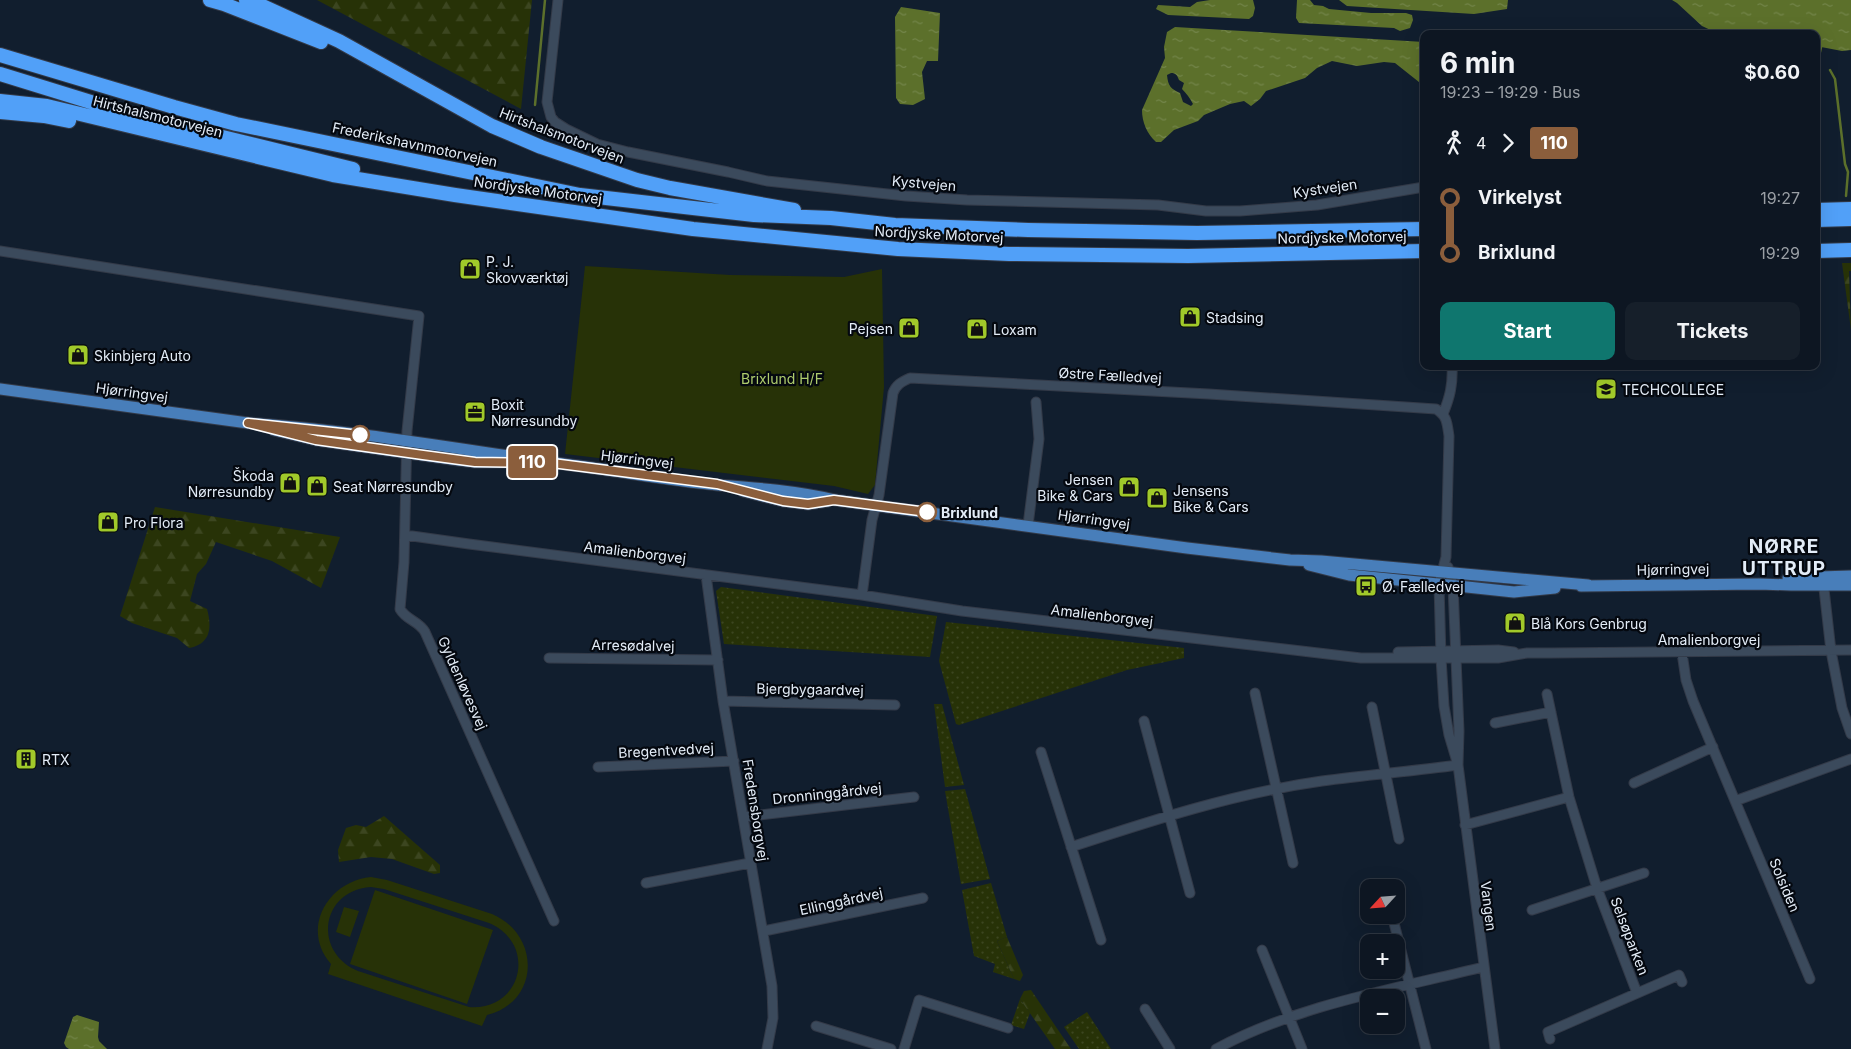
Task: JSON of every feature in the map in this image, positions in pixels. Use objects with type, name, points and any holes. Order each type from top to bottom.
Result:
[{"type":"highway","points":[[210,0],[335,48],[442,98]]},
{"type":"highway","name":"Hirtshalsmotorvejen","points":[[246,0],[339,41],[492,126],[541,147],[637,180],[670,188],[832,218]]},
{"type":"highway","name":"Frederikshavnmotorvejen","points":[[0,55],[236,124],[580,195],[754,215],[832,218]]},
{"type":"highway","points":[[0,74],[136,116],[455,195]]},
{"type":"highway","name":"Hirtshalsmotorvejen","points":[[0,101],[47,106],[333,175],[455,195]]},
{"type":"highway","points":[[0,112],[44,116],[82,123],[333,175]]},
{"type":"highway","name":"Nordjyske Motorvej","points":[[455,195],[693,229],[898,249],[1010,254],[1188,256],[1420,251]]},
{"type":"highway","points":[[1820,210],[1851,209]]},
{"type":"highway","name":"Nordjyske Motorvej","points":[[832,218],[896,225],[1028,230],[1197,233],[1420,229]]},
{"type":"highway","points":[[1820,220],[1851,219]]},
{"type":"highway","points":[[1820,241],[1851,240]]},
{"type":"highway","points":[[1820,251],[1851,250]]},
{"type":"main road","name":"Hjørringvej","points":[[0,390],[248,423],[316,440],[510,455],[552,463],[717,484],[752,494],[808,504],[834,500],[1187,548],[1290,560],[1321,561],[1588,585]]},
{"type":"main road","name":"Hjørringvej","points":[[1290,560],[1349,575],[1514,592],[1588,585],[1759,584],[1823,581],[1851,576]]},
{"type":"main road","name":"Hjørringvej","points":[[1823,581],[1851,585]]},
{"type":"street","name":"Kystvejen","points":[[558,0],[547,102],[551,117],[566,130],[628,152],[728,172],[767,182],[906,196],[967,200],[1158,205],[1206,211],[1240,211],[1317,205],[1420,188]]},
{"type":"street","name":"Gyldenløvesvej","points":[[0,251],[419,316],[406,447],[405,534],[400,609],[406,616],[420,625],[425,632],[554,921]]},
{"type":"street","points":[[1452,370],[1453,385],[1450,399],[1443,414],[1447,422],[1449,436],[1446,572],[1453,586]]},
{"type":"street","name":"Østre Fælledvej","points":[[876,505],[893,394],[896,386],[910,378],[1114,388],[1427,408],[1436,409],[1443,414]]},
{"type":"street","points":[[1028,525],[1039,439],[1036,402]]},
{"type":"street","points":[[862,595],[872,520],[876,505]]},
{"type":"street","name":"Amalienborgvej","points":[[405,534],[862,595],[962,611],[1361,658],[1498,650],[1527,654],[1851,650]]},
{"type":"street","points":[[1439,584],[1446,572]]},
{"type":"street","name":"Fredensborgvej","points":[[706,575],[723,701],[772,986],[773,1018],[767,1049]]},
{"type":"street","points":[[1823,581],[1831,651],[1842,708],[1851,734]]},
{"type":"street","name":"Vangen","points":[[1439,584],[1444,706],[1449,735],[1458,766]]},
{"type":"street","name":"Vangen","points":[[1453,586],[1459,731],[1458,766],[1495,1049]]},
{"type":"street","name":"Solsiden","points":[[1682,653],[1686,680],[1810,979]]},
{"type":"street","name":"Arresødalvej","points":[[549,658],[718,660]]},
{"type":"street","points":[[1255,693],[1293,863]]},
{"type":"street","name":"Selsøparken","points":[[1548,694],[1569,797],[1597,888],[1637,994]]},
{"type":"street","name":"Bjergbygaardvej","points":[[723,701],[895,705]]},
{"type":"street","points":[[1372,708],[1399,838]]},
{"type":"street","points":[[1495,723],[1551,712]]},
{"type":"street","points":[[1144,721],[1190,893]]},
{"type":"street","points":[[1634,783],[1713,747]]},
{"type":"street","points":[[1041,752],[1101,940]]},
{"type":"street","points":[[1735,802],[1851,759]]},
{"type":"street","name":"Bregentvedvej","points":[[598,767],[734,761]]},
{"type":"street","points":[[1071,847],[1169,815],[1220,801],[1321,781],[1458,766]]},
{"type":"street","name":"Dronninggårdvej","points":[[743,816],[914,797]]},
{"type":"street","points":[[1465,825],[1569,797]]},
{"type":"street","points":[[646,883],[750,863]]},
{"type":"street","name":"Selsøparken","points":[[1532,910],[1644,872]]},
{"type":"street","name":"Ellinggårdvej","points":[[764,931],[923,898]]},
{"type":"street","points":[[1394,924],[1426,1049]]},
{"type":"street","points":[[1262,950],[1302,1049]]},
{"type":"street","points":[[1216,1049],[1289,1017],[1483,967]]},
{"type":"street","name":"Selsøparken","points":[[1550,1039],[1548,1032],[1679,976],[1682,982]]},
{"type":"street","points":[[904,1049],[919,1000],[1008,1028]]},
{"type":"street","points":[[1145,1009],[1170,1049]]},
{"type":"street","points":[[816,1026],[891,1049]]},
{"type":"green space","points":[[317,0],[532,0],[521,109]]},
{"type":"green space","points":[[1842,263],[1851,263],[1851,271],[1849,271],[1851,330]]},
{"type":"green space","name":"Brixlund H/F","points":[[585,266],[730,275],[844,277],[882,269],[884,387],[875,485],[868,494],[834,486],[565,454]]},
{"type":"green space","points":[[155,507],[340,537],[321,588],[272,561],[216,542],[206,564],[197,574],[190,601],[207,609],[208,634],[202,643],[189,648],[177,638],[132,623],[120,616]]},
{"type":"green space","points":[[721,587],[937,616],[930,657],[724,644],[716,591]]},
{"type":"green space","points":[[946,622],[1184,648],[1184,658],[1127,670],[959,725],[956,724],[939,661]]},
{"type":"green space","points":[[934,704],[942,704],[964,785],[945,787]]},
{"type":"green space","points":[[965,789],[990,879],[961,884],[945,791]]},
{"type":"green space","points":[[384,816],[440,865],[440,873],[434,874],[392,859],[371,857],[339,862],[338,850],[346,828],[356,825],[366,827]]},
{"type":"green space","points":[[371,877],[387,880],[492,914],[508,924],[519,937],[526,952],[528,968],[525,983],[517,997],[504,1008],[487,1015],[482,1026],[328,974],[331,964],[322,950],[318,936],[319,922],[323,909],[331,897],[342,887],[356,880]],"holes":[[[371,887],[384,889],[489,923],[504,933],[514,946],[518,960],[517,974],[512,988],[501,999],[487,1005],[469,1007],[358,971],[343,962],[334,950],[329,937],[328,923],[333,910],[341,899],[354,891]]]},
{"type":"green space","points":[[991,883],[1007,937],[997,941],[1014,979],[993,972],[995,964],[974,956],[962,890]]},
{"type":"green space","points":[[375,890],[493,930],[467,1004],[350,964]]},
{"type":"green space","points":[[344,907],[359,911],[350,937],[336,932]]},
{"type":"green space","points":[[1007,937],[1023,975],[1020,981],[1014,979],[997,941]]},
{"type":"green space","points":[[1031,990],[1071,1049],[1055,1049],[1020,999],[1024,991]]},
{"type":"green space","points":[[1020,999],[1030,1013],[1024,1029],[1011,1025]]},
{"type":"green space","points":[[1087,1012],[1111,1049],[1079,1049],[1064,1027]]},
{"type":"water","points":[[1210,0],[1253,0],[1255,8],[1253,16],[1249,19],[1168,15],[1156,9],[1158,5],[1190,7],[1197,2]]},
{"type":"water","points":[[1297,0],[1310,0],[1314,5],[1329,9],[1371,13],[1406,13],[1412,15],[1413,20],[1410,28],[1400,31],[1394,28],[1299,23],[1296,18]]},
{"type":"water","points":[[1339,0],[1508,0],[1507,9],[1474,14],[1347,6]]},
{"type":"water","points":[[1672,0],[1851,0],[1851,50],[1842,51],[1820,47],[1820,30],[1710,30],[1702,26]]},
{"type":"water","points":[[901,7],[940,13],[938,61],[927,61],[922,72],[925,99],[913,105],[900,104],[896,98],[895,17]]},
{"type":"water","points":[[1175,27],[1420,42],[1420,83],[1395,63],[1384,62],[1357,66],[1332,61],[1317,68],[1305,78],[1266,91],[1251,106],[1244,101],[1230,104],[1204,115],[1198,121],[1174,130],[1161,142],[1156,142],[1146,128],[1142,110],[1165,58],[1164,47],[1167,32]],"holes":[[[1171,73],[1184,83],[1182,89],[1193,104],[1191,106],[1183,102],[1180,93],[1172,88],[1168,82],[1167,75]]]},
{"type":"water","points":[[77,1015],[99,1022],[99,1041],[107,1049],[69,1049],[66,1047],[64,1043],[73,1017]]},
{"type":"waterway","points":[[535,105],[545,0]]},
{"type":"waterway","points":[[1820,52],[1821,47]]},
{"type":"waterway","points":[[1830,70],[1835,79],[1845,164],[1848,172],[1846,196]]},
{"type":"waterway","points":[[533,130],[534,121]]},
{"type":"bus line","name":"110","points":[[360,435],[281,425],[248,423],[316,440],[475,462],[552,463],[717,484],[783,501],[808,504],[834,500],[927,512]]},
{"type":"place","name":"P. J. Skovværktøj","points":[[470,269]]},
{"type":"place","name":"Stadsing","points":[[1190,317]]},
{"type":"place","name":"Pejsen","points":[[909,328]]},
{"type":"place","name":"Loxam","points":[[977,329]]},
{"type":"place","name":"Skinbjerg Auto","points":[[78,355]]},
{"type":"place","name":"TECHCOLLEGE","points":[[1606,389]]},
{"type":"place","name":"Boxit Nørresundby","points":[[475,412]]},
{"type":"place","name":"Škoda Nørresundby","points":[[290,483]]},
{"type":"place","name":"Seat Nørresundby","points":[[317,486]]},
{"type":"place","name":"Jensen Bike & Cars","points":[[1129,487]]},
{"type":"place","name":"Jensens Bike & Cars","points":[[1157,498]]},
{"type":"place","name":"Brixlund","points":[[927,512]]},
{"type":"place","name":"Pro Flora","points":[[108,522]]},
{"type":"place","name":"Ø. Fælledvej","points":[[1366,586]]},
{"type":"place","name":"Blå Kors Genbrug","points":[[1515,623]]},
{"type":"place","name":"RTX","points":[[26,759]]},
{"type":"district","name":"NØRRE UTTRUP","points":[[1784,557]]}]
